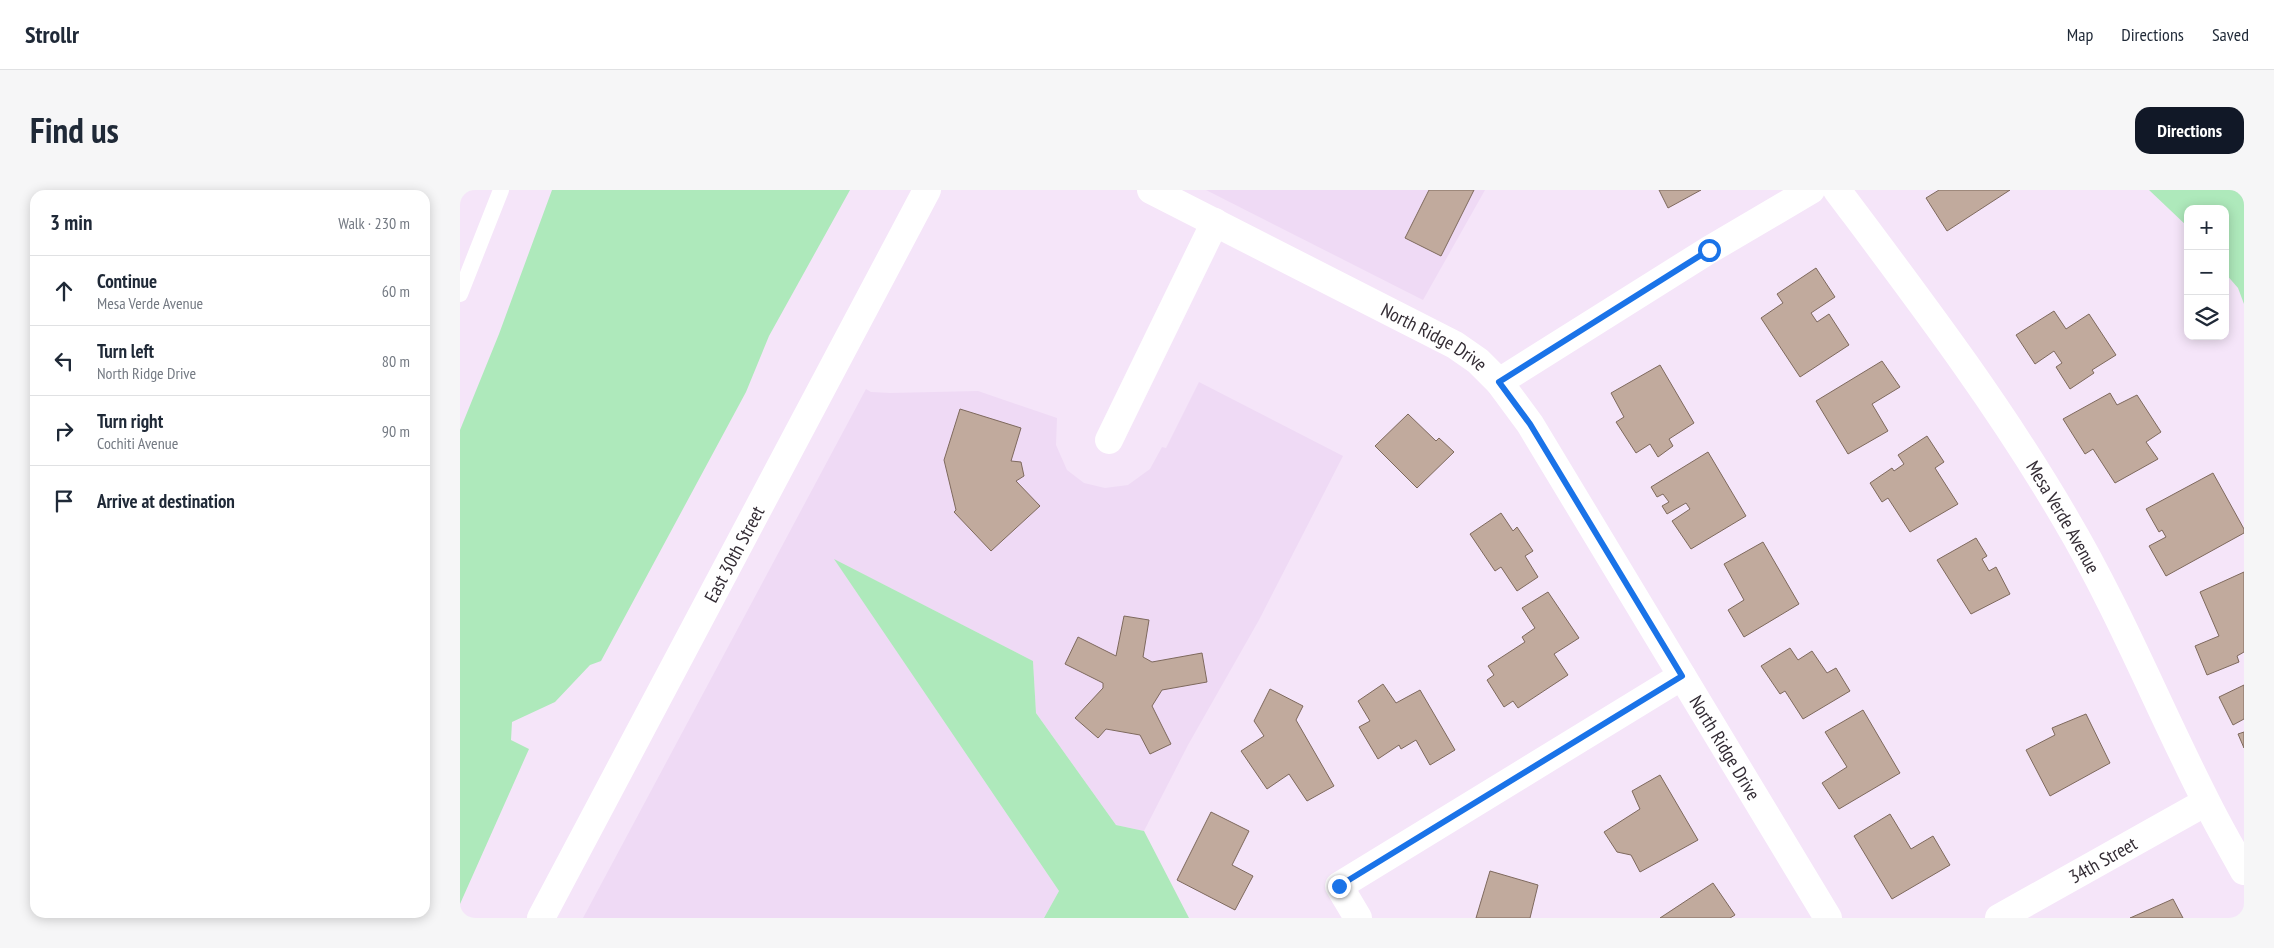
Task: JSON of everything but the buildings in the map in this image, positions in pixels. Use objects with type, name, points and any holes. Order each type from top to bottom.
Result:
[{"type":"street","name":"East 30th Street","points":[[541,918],[927,190]]},
{"type":"street","name":"North Ridge Drive","points":[[1151,190],[1425,328],[1478,361],[1499,382],[1530,424],[1828,918]]},
{"type":"street","points":[[1499,382],[1709,250],[1811,190]]},
{"type":"street","name":"Mesa Verde Avenue","points":[[1837,190],[1968,366],[2029,457],[2096,572],[2206,802],[2244,871]]},
{"type":"street","points":[[1109,440],[1215,222]]},
{"type":"street","points":[[1358,918],[1339,886],[1682,676]]},
{"type":"street","name":"34th Street","points":[[1999,918],[2206,802]]},
{"type":"lane","points":[[460,294],[502,190]]},
{"type":"shaded area","points":[[1206,190],[1485,190],[1423,300]]},
{"type":"shaded area","points":[[1199,382],[1343,456],[1259,620],[1188,745],[1144,831],[1116,825],[1036,713],[1033,661],[835,560],[1059,891],[1044,918],[583,918],[866,389],[871,392],[890,393],[978,391],[1057,418],[1056,445],[1067,470],[1084,483],[1105,488],[1128,485],[1150,469],[1162,447],[1166,448]]},
{"type":"green space","points":[[552,190],[850,190],[769,336],[746,392],[601,661],[590,665],[555,702],[512,722],[511,740],[529,749],[460,904],[460,430],[499,334]]},
{"type":"green space","points":[[2149,190],[2244,190],[2244,304],[2238,288],[2229,278],[2229,205],[2184,205],[2184,223]]},
{"type":"green space","points":[[834,559],[1033,661],[1036,713],[1116,825],[1144,831],[1189,918],[1044,918],[1059,891]]},
{"type":"route","points":[[1339,886],[1682,676],[1530,424],[1499,382],[1709,250]]}]
